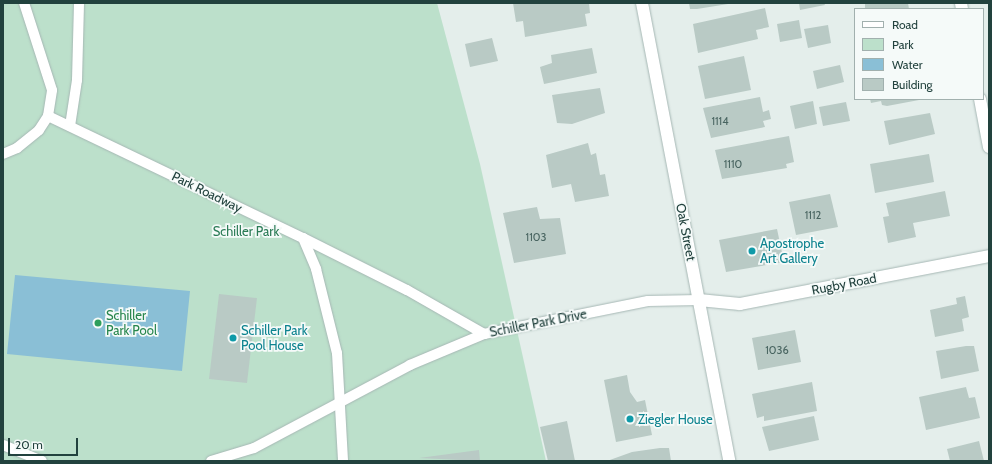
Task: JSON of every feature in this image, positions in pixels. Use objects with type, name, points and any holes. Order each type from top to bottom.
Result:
[{"type":"street","name":"Oak Street","points":[[642,3],[730,461]]},
{"type":"street","points":[[980,100],[989,148]]},
{"type":"street","name":"Rugby Road","points":[[699,300],[740,304],[989,256]]},
{"type":"lane","points":[[3,154],[17,148],[39,130],[48,116],[52,90],[24,3]]},
{"type":"lane","points":[[70,126],[77,80],[79,3]]},
{"type":"lane","name":"Park Roadway","points":[[48,116],[303,238]]},
{"type":"lane","points":[[303,238],[316,269],[337,353],[342,402],[343,461]]},
{"type":"lane","name":"Schiller Park Drive","points":[[303,238],[406,290],[484,334],[648,301],[699,300]]},
{"type":"lane","points":[[211,461],[254,448],[410,365],[484,334]]},
{"type":"lane","points":[[3,445],[42,461]]},
{"type":"green space","name":"Schiller Park","points":[[3,3],[437,3],[480,164],[546,461],[3,461]]},
{"type":"water","name":"Schiller Park Pool","points":[[15,275],[190,291],[182,371],[7,354]]},
{"type":"building","points":[[513,3],[589,3],[590,13],[585,14],[587,26],[525,37],[523,21],[516,22]]},
{"type":"building","points":[[689,3],[728,3],[728,4],[690,9]]},
{"type":"building","points":[[799,3],[824,3],[825,5],[800,10]]},
{"type":"building","points":[[865,3],[908,3],[909,8],[865,8]]},
{"type":"building","points":[[765,8],[769,27],[756,30],[758,39],[698,53],[693,24]]},
{"type":"building","points":[[799,20],[802,38],[780,42],[777,24]]},
{"type":"building","points":[[828,25],[831,43],[808,48],[804,29]]},
{"type":"building","points":[[492,38],[498,61],[470,67],[465,44]]},
{"type":"building","points":[[592,48],[597,73],[544,84],[540,67],[552,63],[551,55]]},
{"type":"building","points":[[744,56],[751,90],[705,99],[698,66]]},
{"type":"building","points":[[840,65],[844,82],[817,89],[813,71]]},
{"type":"building","points":[[600,88],[605,113],[572,124],[557,123],[552,95]]},
{"type":"building","points":[[760,97],[763,112],[769,110],[771,119],[763,121],[765,127],[711,138],[703,108]]},
{"type":"building","points":[[870,100],[919,100],[887,106],[882,105],[881,101],[871,103]]},
{"type":"building","points":[[813,101],[817,124],[795,129],[790,106]]},
{"type":"building","points":[[846,102],[850,121],[823,126],[819,107]]},
{"type":"building","points":[[930,113],[935,134],[889,145],[884,121]]},
{"type":"building","points":[[789,136],[794,162],[786,164],[787,168],[722,179],[715,150]]},
{"type":"building","points":[[588,143],[591,155],[596,153],[600,175],[605,174],[609,196],[575,202],[571,184],[552,188],[546,155]]},
{"type":"building","points":[[929,154],[934,182],[875,193],[870,164]]},
{"type":"building","points":[[945,191],[950,216],[913,223],[916,237],[888,243],[883,217],[889,216],[886,203]]},
{"type":"building","points":[[830,194],[838,227],[796,235],[789,202]]},
{"type":"building","points":[[537,207],[540,219],[560,218],[566,254],[514,263],[503,213]]},
{"type":"building","name":"Apostrophe Art Gallery","points":[[777,229],[784,262],[726,272],[719,240]]},
{"type":"building","name":"Schiller Park Pool House","points":[[219,294],[257,298],[247,383],[209,379]]},
{"type":"building","points":[[965,296],[969,317],[962,319],[964,331],[935,337],[930,310],[957,304],[956,298]]},
{"type":"building","points":[[795,330],[801,362],[758,370],[752,338]]},
{"type":"building","points":[[974,346],[979,371],[941,379],[936,351]]},
{"type":"building","name":"Ziegler House","points":[[627,375],[630,392],[637,402],[645,400],[652,435],[616,442],[604,380]]},
{"type":"building","points":[[812,382],[817,411],[764,421],[764,416],[757,418],[752,394]]},
{"type":"building","points":[[966,387],[969,398],[975,397],[980,418],[926,430],[919,397]]},
{"type":"building","points":[[814,416],[819,440],[769,451],[762,427]]},
{"type":"building","points":[[567,421],[575,461],[548,461],[540,427]]},
{"type":"building","points":[[979,441],[984,461],[950,461],[947,449]]},
{"type":"building","points":[[669,448],[671,461],[607,461],[632,452]]},
{"type":"building","points":[[479,450],[480,461],[419,458]]},
{"type":"place","name":"Apostrophe Art Gallery","points":[[752,251]]},
{"type":"place","name":"Schiller Park Pool","points":[[98,323]]},
{"type":"place","name":"Schiller Park Pool House","points":[[233,338]]},
{"type":"place","name":"Ziegler House","points":[[630,419]]}]
